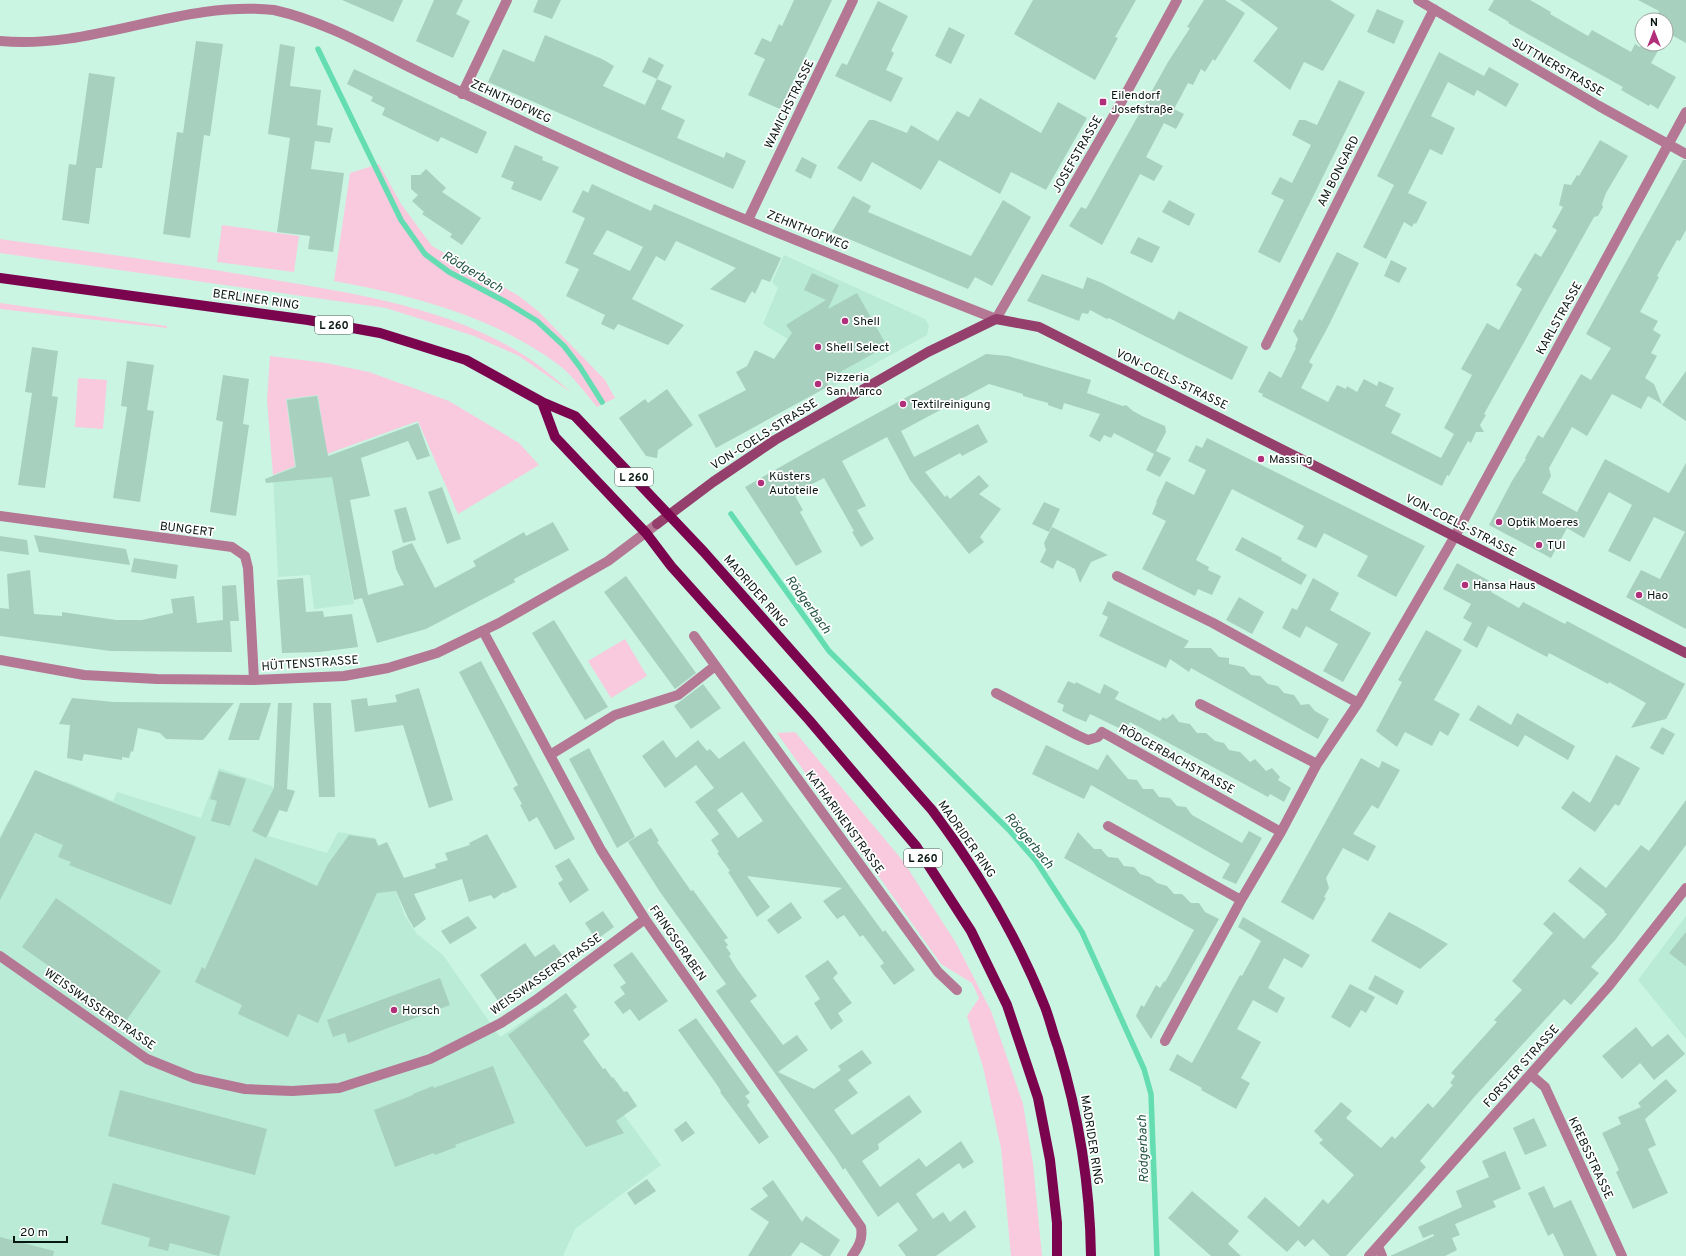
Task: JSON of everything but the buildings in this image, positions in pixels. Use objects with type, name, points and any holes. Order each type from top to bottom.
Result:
[{"type":"main road","name":"BERLINER RING","points":[[0,278],[308,320],[380,333],[466,360],[542,402],[575,416],[670,514]]},
{"type":"main road","name":"VON-COELS-STRASSE","points":[[657,524],[713,482],[775,440],[928,352],[996,319],[1039,327],[1686,653]]},
{"type":"main road","name":"L 260","points":[[542,402],[555,437],[646,533],[671,566],[809,720],[916,846],[971,931],[1007,1004],[1038,1098],[1051,1168],[1057,1223],[1057,1256]]},
{"type":"main road","name":"MADRIDER RING","points":[[670,514],[932,810],[955,840],[1001,913],[1045,1008],[1070,1088],[1085,1168],[1091,1256]]},
{"type":"street","points":[[462,94],[507,0]]},
{"type":"street","name":"WAMICHSTRASSE","points":[[748,220],[853,0]]},
{"type":"street","name":"JOSEFSTRASSE","points":[[996,319],[1117,110],[1177,0]]},
{"type":"street","name":"SUTTNERSTRASSE","points":[[1418,0],[1599,106],[1686,154]]},
{"type":"street","name":"ZEHNTHOFWEG","points":[[0,41],[40,42],[71,38],[201,4],[235,5],[272,10],[311,20],[347,36],[462,94],[664,185],[996,319]]},
{"type":"street","name":"AM BONGARD","points":[[1266,345],[1434,9]]},
{"type":"street","name":"KARLSTRASSE","points":[[1455,536],[1686,112]]},
{"type":"street","name":"BUNGERT","points":[[0,516],[159,539],[232,547],[245,556],[248,568],[254,680]]},
{"type":"street","name":"HÜTTENSTRASSE","points":[[0,660],[84,675],[157,679],[254,680],[344,676],[388,668],[437,653],[483,631],[608,562],[657,524]]},
{"type":"street","points":[[1165,1041],[1241,900],[1281,832],[1318,764],[1358,703],[1455,536]]},
{"type":"street","points":[[1117,576],[1213,623],[1358,703]]},
{"type":"street","name":"FRINGSGRABEN","points":[[483,631],[601,850],[645,919],[861,1227],[862,1236],[860,1245],[852,1256]]},
{"type":"street","name":"KATHARINENSTRASSE","points":[[694,636],[938,972],[956,990]]},
{"type":"street","points":[[550,755],[616,715],[678,695],[716,666]]},
{"type":"street","name":"RÖDGERBACHSTRASSE","points":[[996,692],[1088,740],[1098,738],[1102,732],[1281,832]]},
{"type":"street","points":[[1200,704],[1318,764]]},
{"type":"street","points":[[1108,826],[1241,900]]},
{"type":"street","name":"FORSTER STRASSE","points":[[1369,1256],[1609,986],[1686,888]]},
{"type":"street","name":"WEISSWASSERSTRASSE","points":[[0,956],[147,1059],[201,1080],[245,1089],[292,1091],[339,1088],[430,1059],[501,1023],[536,1000],[645,919]]},
{"type":"street","name":"KREBSSTRASSE","points":[[1531,1075],[1545,1087],[1622,1256]]},
{"type":"street","points":[[1378,1246],[1382,1256]]},
{"type":"shaded area","points":[[379,164],[401,204],[432,246],[519,296],[539,312],[605,380],[615,398],[597,407],[575,380],[560,366],[509,334],[481,321],[423,301],[393,293],[334,281],[350,173]]},
{"type":"shaded area","points":[[222,225],[299,236],[294,272],[217,262]]},
{"type":"shaded area","points":[[0,239],[220,271],[321,288],[391,302],[459,323],[491,337],[529,358],[572,393],[519,356],[474,336],[386,308],[0,253]]},
{"type":"shaded area","name":"Shell","points":[[784,255],[925,319],[929,326],[927,335],[831,388],[814,355],[763,324],[778,288],[772,282]]},
{"type":"shaded area","points":[[0,303],[167,326],[167,328],[0,309]]},
{"type":"shaded area","points":[[270,356],[326,363],[369,372],[449,401],[519,443],[539,465],[458,514],[418,421],[327,454],[318,395],[286,399],[295,466],[273,475],[267,400]]},
{"type":"shaded area","points":[[78,378],[107,380],[103,429],[75,427]]},
{"type":"shaded area","points":[[318,395],[354,604],[314,609],[310,575],[278,577],[273,475],[295,466],[286,399]]},
{"type":"shaded area","points":[[625,639],[647,676],[611,698],[588,661]]},
{"type":"shaded area","points":[[795,732],[903,861],[956,943],[991,1011],[1023,1104],[1033,1164],[1042,1256],[1011,1256],[1001,1148],[983,1067],[967,1016],[979,998],[972,983],[941,964],[777,733]]},
{"type":"shaded area","points":[[219,768],[288,792],[268,836],[327,853],[338,832],[376,838],[405,916],[417,934],[443,955],[500,1037],[544,1007],[661,1165],[575,1229],[563,1256],[0,1256],[0,836],[8,821],[42,837],[65,781],[113,801],[117,792],[201,818]]},
{"type":"shaded area","points":[[1686,916],[1686,1039],[1638,980]]},
{"type":"waterway","name":"Rödgerbach","points":[[318,49],[401,220],[425,254],[449,272],[506,302],[537,321],[564,346],[580,367],[602,402]]},
{"type":"waterway","name":"Rödgerbach","points":[[731,514],[829,651],[1009,830],[1036,861],[1082,932],[1144,1069],[1151,1094],[1157,1256]]},
{"type":"place","name":"Eilendorf Josefstraße","points":[[1103,102]]},
{"type":"place","name":"Shell","points":[[845,321]]},
{"type":"place","name":"Shell Select","points":[[818,347]]},
{"type":"place","name":"Pizzeria San Marco","points":[[818,384]]},
{"type":"place","name":"Textilreinigung","points":[[903,404]]},
{"type":"place","name":"Massing","points":[[1261,459]]},
{"type":"place","name":"Küsters Autoteile","points":[[761,483]]},
{"type":"place","name":"Optik Moeres","points":[[1499,522]]},
{"type":"place","name":"TUI","points":[[1539,545]]},
{"type":"place","name":"Hansa Haus","points":[[1465,585]]},
{"type":"place","name":"Hao","points":[[1639,595]]},
{"type":"place","name":"Horsch","points":[[394,1010]]}]
